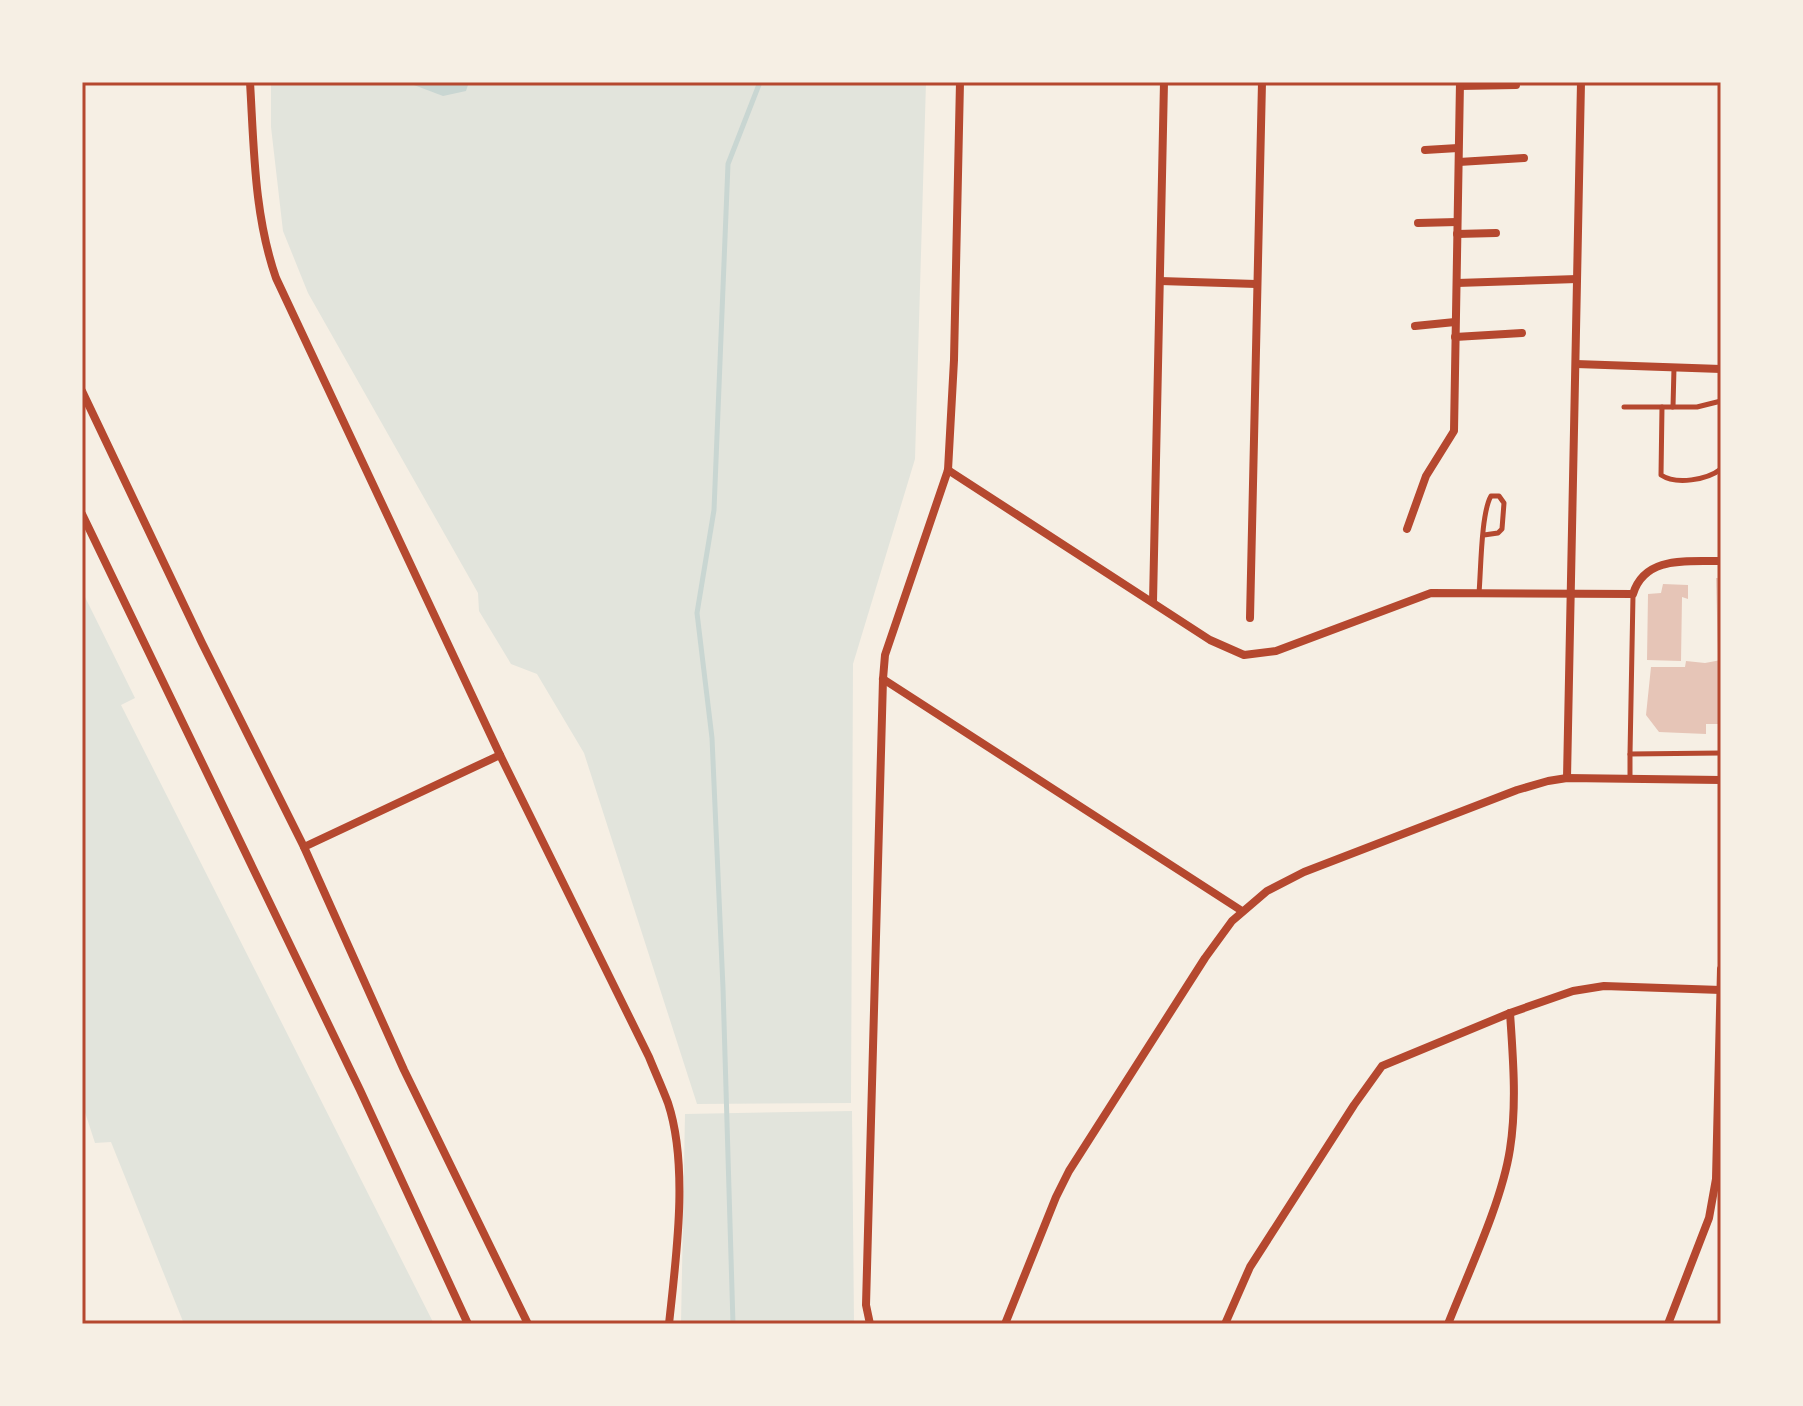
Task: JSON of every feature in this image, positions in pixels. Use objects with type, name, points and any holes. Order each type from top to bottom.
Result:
[{"type":"street","points":[[250,82],[258,201],[267,253],[276,278],[500,755],[649,1057],[669,1105],[678,1162],[669,1324]]},
{"type":"street","points":[[870,1324],[866,1305],[883,679],[885,655],[948,470],[954,360],[960,82]]},
{"type":"street","points":[[1153,602],[1164,82]]},
{"type":"street","points":[[1250,618],[1262,82]]},
{"type":"street","points":[[1567,778],[1581,82]]},
{"type":"street","points":[[1407,529],[1426,476],[1454,433],[1460,84],[1516,85]]},
{"type":"street","points":[[1425,150],[1458,148]]},
{"type":"street","points":[[1459,162],[1524,158]]},
{"type":"street","points":[[1418,223],[1457,222]]},
{"type":"street","points":[[1457,234],[1496,233]]},
{"type":"street","points":[[1457,283],[1577,279]]},
{"type":"street","points":[[1160,281],[1256,284]]},
{"type":"street","points":[[1415,326],[1455,322]]},
{"type":"street","points":[[1455,337],[1522,333]]},
{"type":"street","points":[[1576,364],[1721,369]]},
{"type":"street","points":[[82,391],[202,643],[304,847],[404,1070],[528,1324]]},
{"type":"street","points":[[948,470],[1210,640],[1244,655],[1276,651],[1431,593],[1633,594],[1645,573],[1656,566],[1721,561]]},
{"type":"street","points":[[82,514],[360,1090],[468,1324]]},
{"type":"street","points":[[883,679],[1242,911]]},
{"type":"street","points":[[304,847],[500,755]]},
{"type":"street","points":[[1005,1324],[1056,1197],[1077,1158],[1205,958],[1242,911],[1282,882],[1350,852],[1548,781],[1567,778],[1721,780]]},
{"type":"street","points":[[1668,1324],[1713,1200],[1721,969]]},
{"type":"street","points":[[1225,1324],[1250,1267],[1377,1071],[1388,1062],[1510,1013],[1590,987],[1721,990]]},
{"type":"street","points":[[1448,1324],[1497,1196],[1510,1150],[1513,1059],[1510,1013]]},
{"type":"lane","points":[[1673,407],[1674,368]]},
{"type":"lane","points":[[1624,407],[1697,407],[1721,401]]},
{"type":"lane","points":[[1662,407],[1660,469],[1664,477],[1707,478],[1721,469]]},
{"type":"lane","points":[[1479,593],[1484,535],[1487,504],[1491,496],[1499,496],[1504,503],[1502,529],[1498,533],[1484,535]]},
{"type":"lane","points":[[1630,779],[1633,594]]},
{"type":"lane","points":[[1630,754],[1721,753]]},
{"type":"shaded area","points":[[271,82],[926,82],[915,459],[853,664],[851,1103],[697,1104],[584,753],[537,674],[511,664],[479,611],[478,593],[308,293],[283,231],[271,127]]},
{"type":"shaded area","points":[[406,82],[469,82],[466,91],[443,96]]},
{"type":"shaded area","points":[[82,591],[135,698],[121,705],[434,1324],[184,1324],[111,1142],[95,1143],[82,1103]]},
{"type":"shaded area","points":[[852,1111],[854,1324],[681,1324],[685,1114]]},
{"type":"building","points":[[1716,578],[1721,578],[1721,653],[1718,653]]},
{"type":"building","points":[[1663,584],[1688,585],[1688,599],[1682,597],[1681,661],[1647,660],[1648,594],[1661,593]]},
{"type":"building","points":[[1721,660],[1721,724],[1706,724],[1706,734],[1659,732],[1646,715],[1651,667],[1685,667],[1686,661],[1705,663]]},
{"type":"waterway","points":[[733,1324],[712,738],[697,613],[714,510],[728,164],[760,82]]}]
